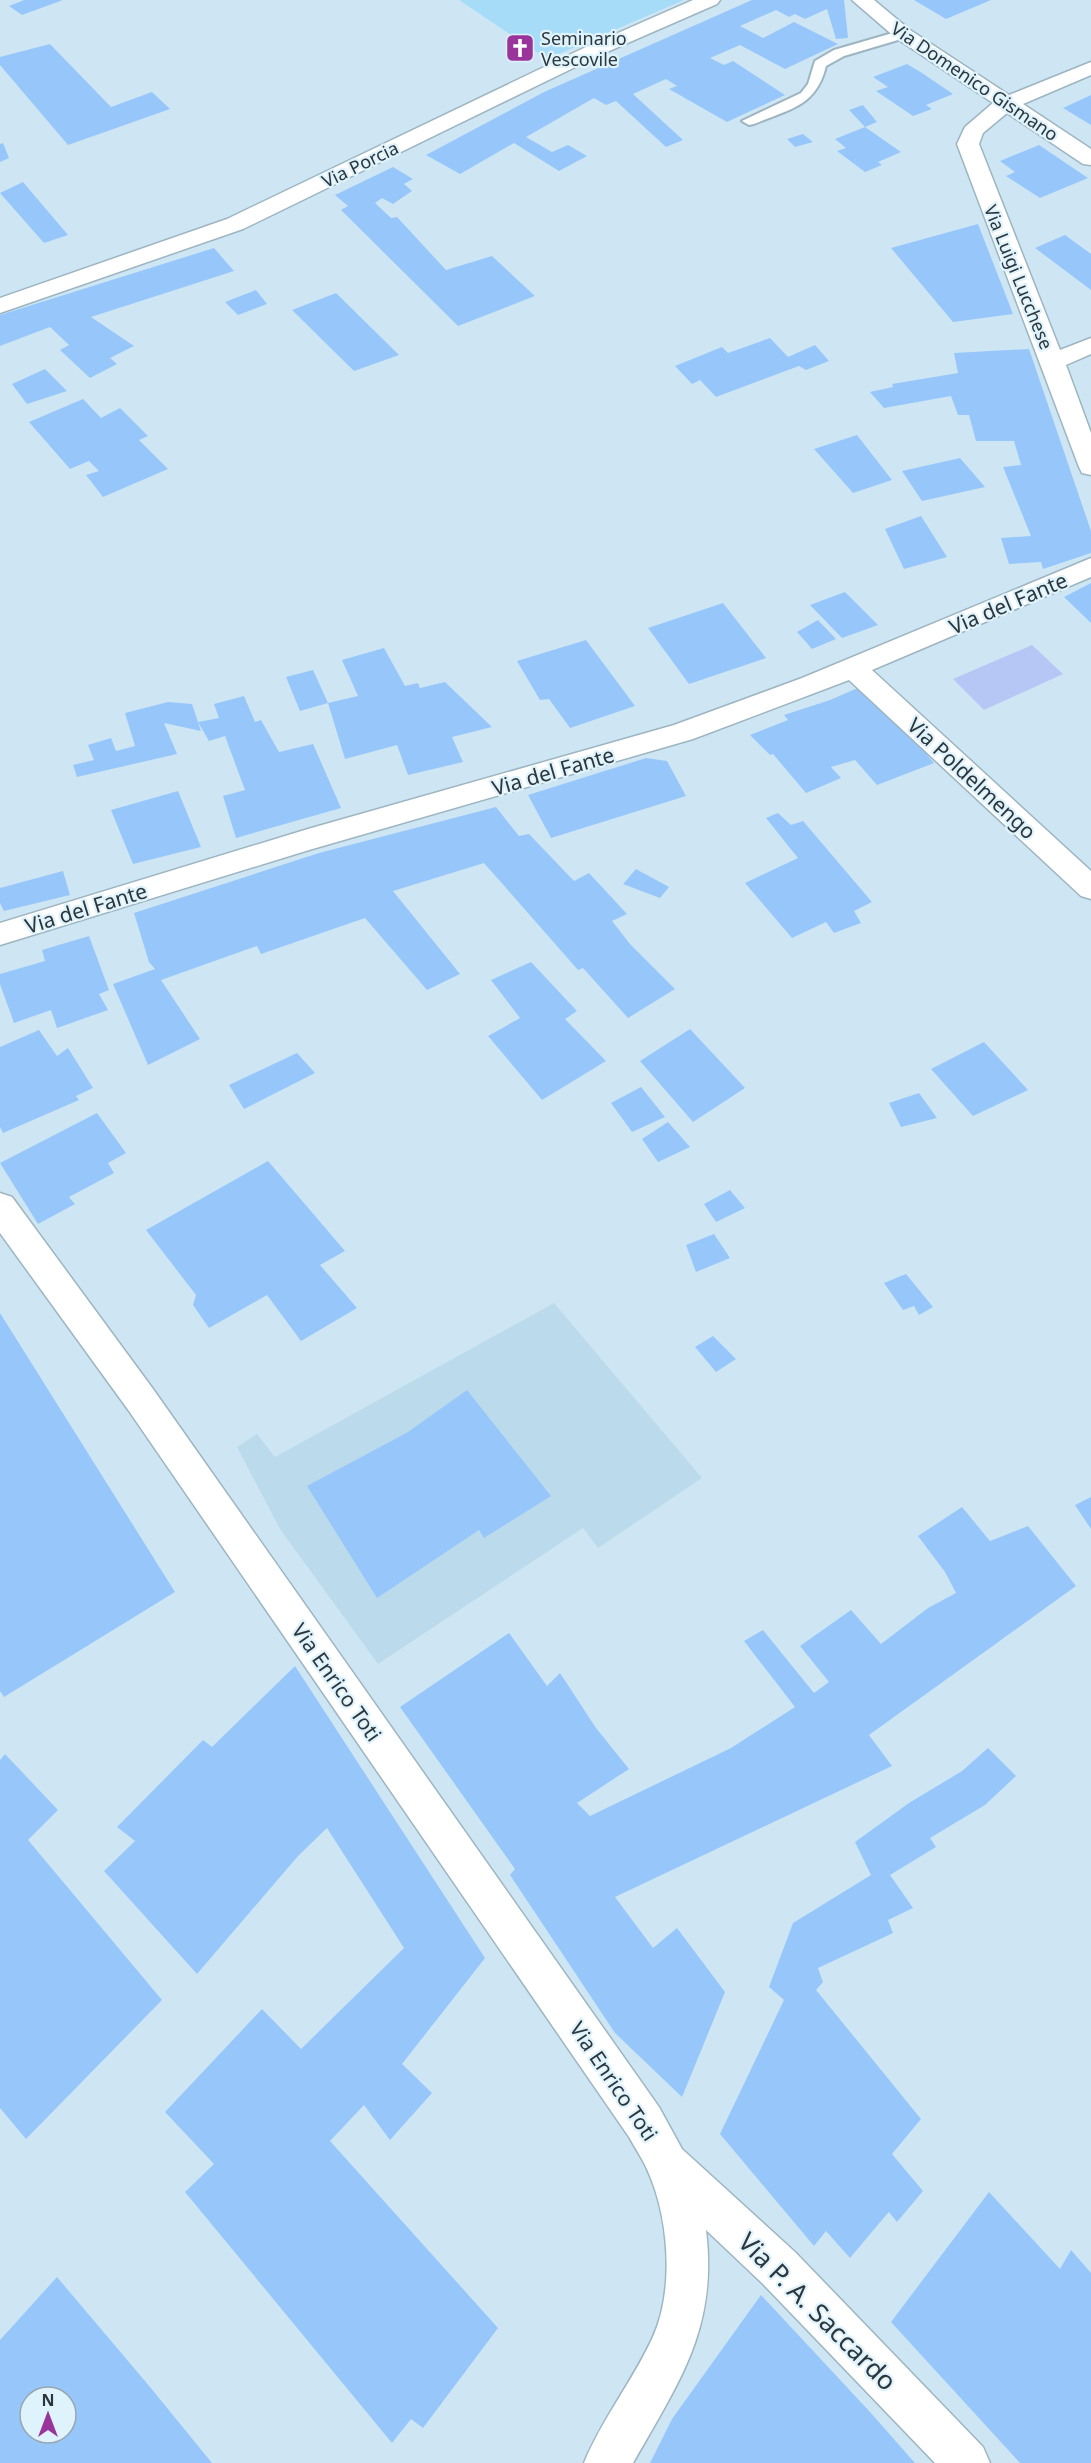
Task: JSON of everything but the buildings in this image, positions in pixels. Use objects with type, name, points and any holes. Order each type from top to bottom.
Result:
[{"type":"street","name":"Via Porcia","points":[[0,306],[235,224],[593,51],[710,0]]},
{"type":"street","name":"Via Domenico Gismano","points":[[862,0],[903,34],[1091,159]]},
{"type":"street","name":"Via Luigi Lucchese","points":[[1091,68],[1008,104],[973,129],[968,136],[968,151],[1053,362],[1091,467]]},
{"type":"street","points":[[1053,362],[1091,345]]},
{"type":"street","name":"Via del Fante","points":[[0,934],[308,840],[683,732],[762,705],[1091,567]]},
{"type":"street","name":"Via Poldelmengo","points":[[853,668],[1091,888]]},
{"type":"street","name":"Via Enrico Toti","points":[[0,1207],[155,1420],[644,2122],[666,2162]]},
{"type":"street","points":[[607,2463],[674,2342],[683,2313],[687,2283],[686,2246],[679,2205],[666,2162]]},
{"type":"street","name":"Via P. A. Saccardo","points":[[666,2162],[779,2268],[967,2463]]},
{"type":"lane","points":[[748,121],[806,96],[815,84],[820,64],[839,53],[903,34]]},
{"type":"shaded area","name":"Seminario Vescovile","points":[[459,0],[684,0],[547,59]]},
{"type":"shaded area","points":[[1032,645],[1063,674],[984,710],[953,679]]},
{"type":"shaded area","points":[[554,1303],[702,1478],[598,1548],[583,1528],[378,1664],[280,1529],[237,1447],[257,1434],[275,1457]]},
{"type":"place","name":"Seminario Vescovile","points":[[520,48]]}]
